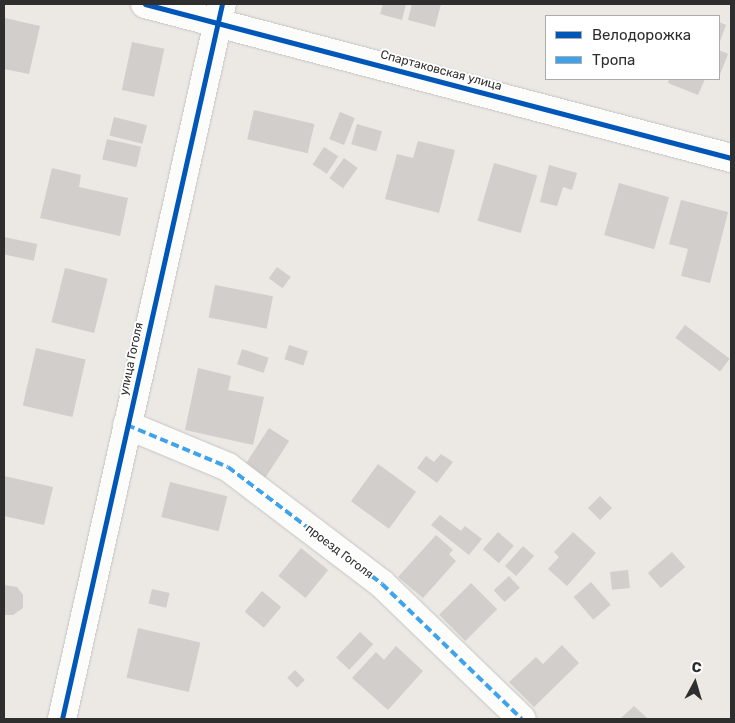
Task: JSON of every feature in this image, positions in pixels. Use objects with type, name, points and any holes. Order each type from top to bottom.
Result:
[{"type":"street","name":"Спартаковская улица","points":[[145,4],[219,13],[731,158]]},
{"type":"street","name":"улица Гоголя","points":[[62,719],[219,13]]},
{"type":"street","name":"проезд Гоголя","points":[[127,425],[228,467],[382,584],[522,719]]},
{"type":"building","points":[[383,4],[406,4],[402,20],[380,14]]},
{"type":"building","points":[[412,4],[441,4],[435,27],[408,20]]},
{"type":"building","points":[[5,18],[40,26],[29,74],[4,69]]},
{"type":"building","points":[[720,22],[726,25],[720,41]]},
{"type":"building","points":[[132,42],[164,49],[154,97],[122,90]]},
{"type":"building","points":[[720,50],[728,54],[720,74]]},
{"type":"building","points":[[669,80],[705,80],[698,95],[668,83]]},
{"type":"building","points":[[254,110],[314,124],[308,153],[247,139]]},
{"type":"building","points":[[340,112],[355,118],[344,145],[329,139]]},
{"type":"building","points":[[114,117],[147,125],[142,144],[109,135]]},
{"type":"building","points":[[357,124],[382,131],[376,151],[351,144]]},
{"type":"building","points":[[107,139],[141,147],[136,167],[102,159]]},
{"type":"building","points":[[418,141],[455,150],[439,213],[385,199],[397,154],[413,158]]},
{"type":"building","points":[[324,147],[338,156],[327,174],[313,165]]},
{"type":"building","points":[[344,158],[358,168],[343,188],[329,178]]},
{"type":"building","points":[[494,163],[537,175],[521,233],[477,221]]},
{"type":"building","points":[[549,165],[577,173],[572,190],[563,187],[557,206],[540,202]]},
{"type":"building","points":[[52,168],[81,175],[79,187],[128,198],[120,236],[40,218]]},
{"type":"building","points":[[619,183],[669,197],[654,249],[604,235]]},
{"type":"building","points":[[681,200],[728,212],[710,283],[681,276],[688,249],[669,244]]},
{"type":"building","points":[[4,237],[37,244],[34,261],[4,254]]},
{"type":"building","points":[[277,267],[291,277],[283,288],[269,278]]},
{"type":"building","points":[[65,268],[108,279],[94,333],[51,322]]},
{"type":"building","points":[[215,285],[273,296],[267,329],[209,317]]},
{"type":"building","points":[[685,325],[730,359],[720,371],[675,338]]},
{"type":"building","points":[[289,345],[308,351],[303,365],[284,359]]},
{"type":"building","points":[[36,348],[86,359],[72,417],[23,405]]},
{"type":"building","points":[[242,349],[269,358],[264,373],[237,364]]},
{"type":"building","points":[[198,368],[231,376],[228,390],[264,397],[253,445],[185,430]]},
{"type":"building","points":[[269,428],[289,441],[263,481],[243,468]]},
{"type":"building","points":[[441,454],[453,462],[437,483],[417,468],[426,456],[434,462]]},
{"type":"building","points":[[378,464],[416,492],[389,529],[351,501]]},
{"type":"building","points":[[4,476],[53,487],[44,525],[4,516]]},
{"type":"building","points":[[170,482],[227,496],[219,531],[161,517]]},
{"type":"building","points":[[600,496],[612,508],[600,520],[588,508]]},
{"type":"building","points":[[440,515],[461,531],[465,526],[482,539],[469,555],[431,525]]},
{"type":"building","points":[[498,532],[514,546],[499,563],[483,549]]},
{"type":"building","points":[[573,532],[596,553],[567,586],[548,569],[559,557],[554,552]]},
{"type":"building","points":[[436,535],[453,550],[449,554],[456,561],[423,598],[398,577]]},
{"type":"building","points":[[523,546],[534,556],[516,576],[505,566]]},
{"type":"building","points":[[301,548],[328,570],[306,598],[278,576]]},
{"type":"building","points":[[672,552],[685,567],[661,588],[648,573]]},
{"type":"building","points":[[628,570],[630,588],[612,590],[610,572]]},
{"type":"building","points":[[509,576],[520,588],[505,602],[494,590]]},
{"type":"building","points":[[591,582],[611,605],[593,620],[574,597]]},
{"type":"building","points":[[471,583],[497,609],[465,641],[439,615]]},
{"type":"building","points":[[4,585],[17,587],[23,595],[23,608],[13,615],[4,615]]},
{"type":"building","points":[[152,589],[170,593],[166,608],[149,604]]},
{"type":"building","points":[[262,591],[281,607],[264,628],[245,612]]},
{"type":"building","points":[[138,628],[200,642],[189,692],[127,678]]},
{"type":"building","points":[[360,632],[373,644],[349,670],[336,658]]},
{"type":"building","points":[[562,645],[579,663],[534,707],[509,682],[536,657],[543,664]]},
{"type":"building","points":[[396,646],[423,671],[388,710],[352,678],[376,652],[384,660]]},
{"type":"building","points":[[295,670],[305,680],[297,688],[287,678]]},
{"type":"building","points":[[634,706],[648,719],[620,719]]},
{"type":"marked path","points":[[127,425],[228,467],[382,584],[522,719]]},
{"type":"cycle path","points":[[145,4],[731,158]]},
{"type":"cycle path","points":[[62,719],[222,4]]}]
